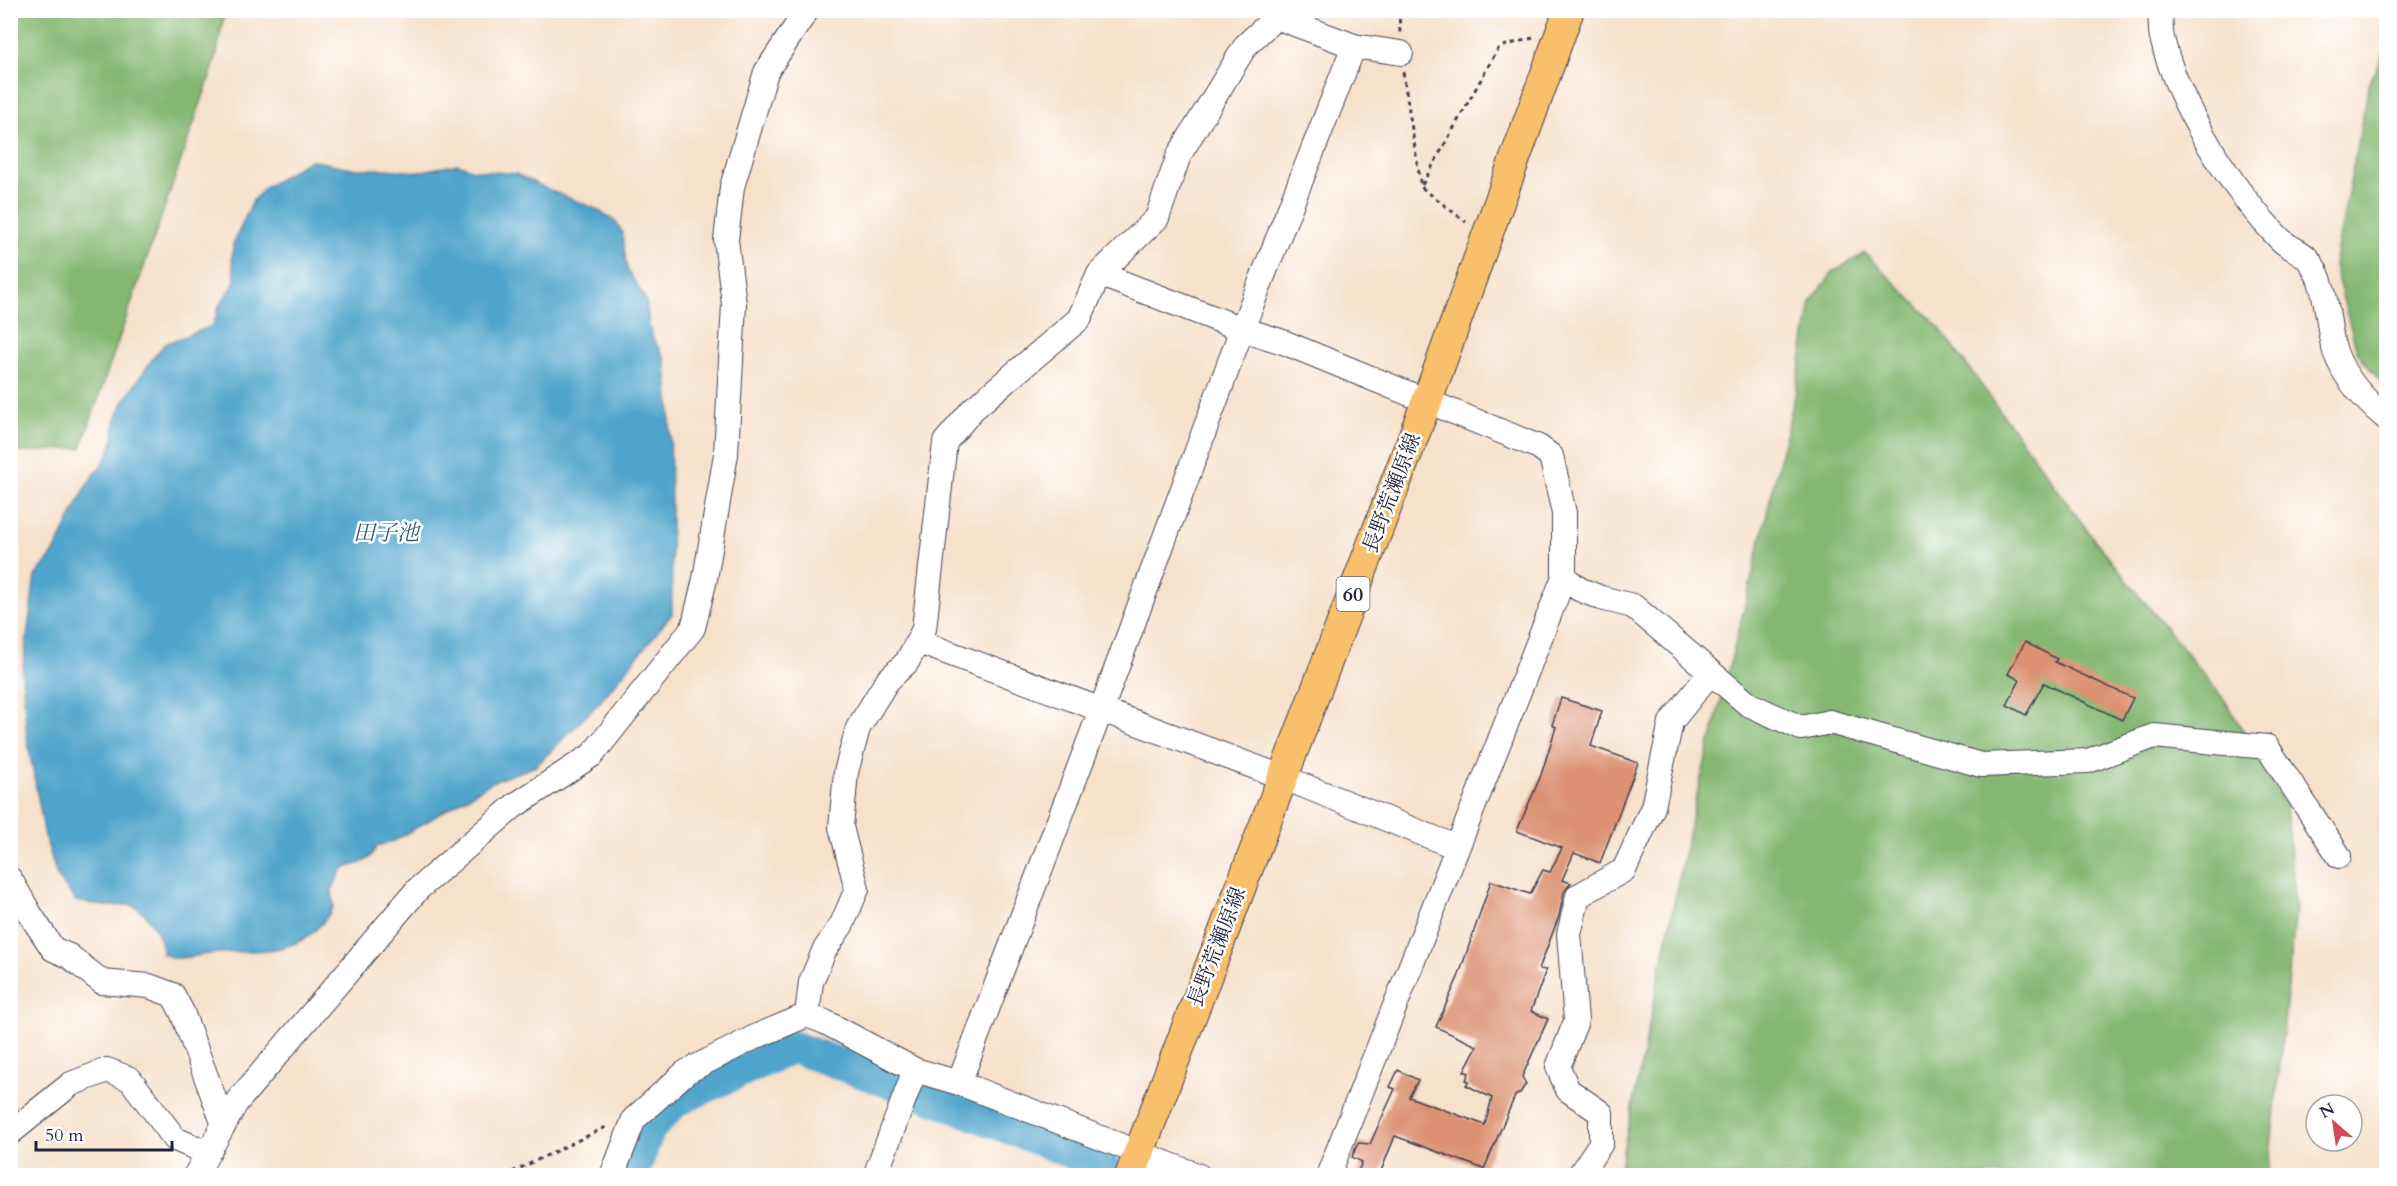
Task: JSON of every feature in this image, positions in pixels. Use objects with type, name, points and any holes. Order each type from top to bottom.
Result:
[{"type":"main road","name":"長野荒瀬原線","points":[[1134,1165],[1428,401],[1565,20]]},
{"type":"street","points":[[195,1176],[236,1103],[418,889],[514,806],[592,755],[693,628],[705,579],[726,454],[734,304],[726,240],[732,187],[766,72],[807,10]]},
{"type":"street","points":[[2160,10],[2162,37],[2181,91],[2210,146],[2247,199],[2282,242],[2307,258],[2324,296],[2333,344],[2339,359],[2359,393],[2386,418]]},
{"type":"street","points":[[807,1016],[811,982],[824,951],[843,924],[856,889],[840,827],[846,772],[858,728],[887,681],[907,662],[924,629],[945,442],[973,409],[1079,319],[1100,274],[1157,218],[1179,155],[1246,45],[1272,14],[1354,46],[1401,53]]},
{"type":"street","points":[[959,1083],[1101,710],[1242,329],[1354,46]]},
{"type":"street","points":[[1100,274],[1242,329],[1283,342],[1539,447],[1551,456],[1563,513],[1564,577],[1328,1176]]},
{"type":"street","points":[[1564,577],[1579,589],[1601,598],[1633,606],[1748,704],[1801,728],[1830,722],[1981,765],[2088,761],[2154,736],[2267,747],[2339,856]]},
{"type":"street","points":[[919,642],[1282,777],[1456,847]]},
{"type":"street","points":[[1579,1176],[1602,1143],[1600,1113],[1568,1090],[1558,1067],[1576,1021],[1569,934],[1578,896],[1624,870],[1653,807],[1671,722],[1711,672]]},
{"type":"street","points":[[10,879],[53,949],[69,956],[102,982],[149,986],[173,996],[182,1012],[224,1125]]},
{"type":"street","points":[[612,1176],[633,1119],[686,1072],[755,1037],[807,1016],[825,1022],[914,1074],[959,1083],[1134,1165],[1199,1176]]},
{"type":"street","points":[[10,1133],[71,1084],[107,1070],[130,1079],[175,1139],[208,1153]]},
{"type":"street","points":[[875,1176],[914,1074]]},
{"type":"path","points":[[1399,10],[1401,53],[1421,187],[1486,238]]},
{"type":"path","points":[[1421,187],[1499,47],[1565,20]]},
{"type":"path","points":[[504,1176],[599,1129],[633,1119]]},
{"type":"green space","points":[[11,10],[225,11],[215,62],[81,448],[11,453]]},
{"type":"green space","points":[[2386,48],[2386,389],[2357,352],[2334,265],[2369,84]]},
{"type":"green space","points":[[1865,253],[1939,327],[2093,538],[2226,702],[2286,803],[2296,909],[2268,1175],[1618,1176],[1694,806],[1795,395],[1811,302],[1834,271]]},
{"type":"water","name":"田子池","points":[[310,160],[357,169],[417,172],[458,164],[473,170],[516,174],[596,209],[617,223],[622,232],[627,269],[646,300],[652,337],[665,359],[670,406],[672,614],[600,702],[536,766],[492,782],[391,843],[380,845],[369,858],[360,864],[342,869],[332,890],[334,906],[311,934],[299,942],[271,950],[173,958],[163,954],[158,933],[145,914],[132,905],[105,906],[76,901],[57,876],[45,836],[27,738],[22,674],[35,576],[53,554],[87,485],[109,454],[115,422],[122,404],[151,361],[165,344],[212,326],[218,307],[233,286],[235,279],[233,244],[253,201],[264,188]]},
{"type":"building","points":[[2025,642],[2057,659],[2055,662],[2133,698],[2122,720],[2044,683],[2026,715],[2007,705],[2020,680],[2008,674]]},
{"type":"building","points":[[1561,698],[1602,711],[1591,746],[1638,763],[1600,863],[1574,853],[1562,880],[1571,883],[1564,892],[1559,916],[1539,969],[1546,970],[1531,1011],[1548,1019],[1522,1077],[1526,1084],[1515,1096],[1484,1169],[1395,1136],[1379,1176],[1356,1176],[1362,1162],[1352,1157],[1358,1143],[1370,1144],[1395,1089],[1390,1087],[1398,1070],[1418,1080],[1409,1097],[1485,1125],[1492,1098],[1466,1085],[1469,1081],[1466,1080],[1469,1073],[1464,1071],[1477,1046],[1436,1027],[1459,975],[1491,881],[1530,894],[1543,870],[1550,872],[1562,848],[1517,831],[1541,775],[1556,727],[1552,725]]},
{"type":"waterway","points":[[632,1176],[649,1129],[675,1101],[793,1047],[925,1095],[1103,1165]]}]
